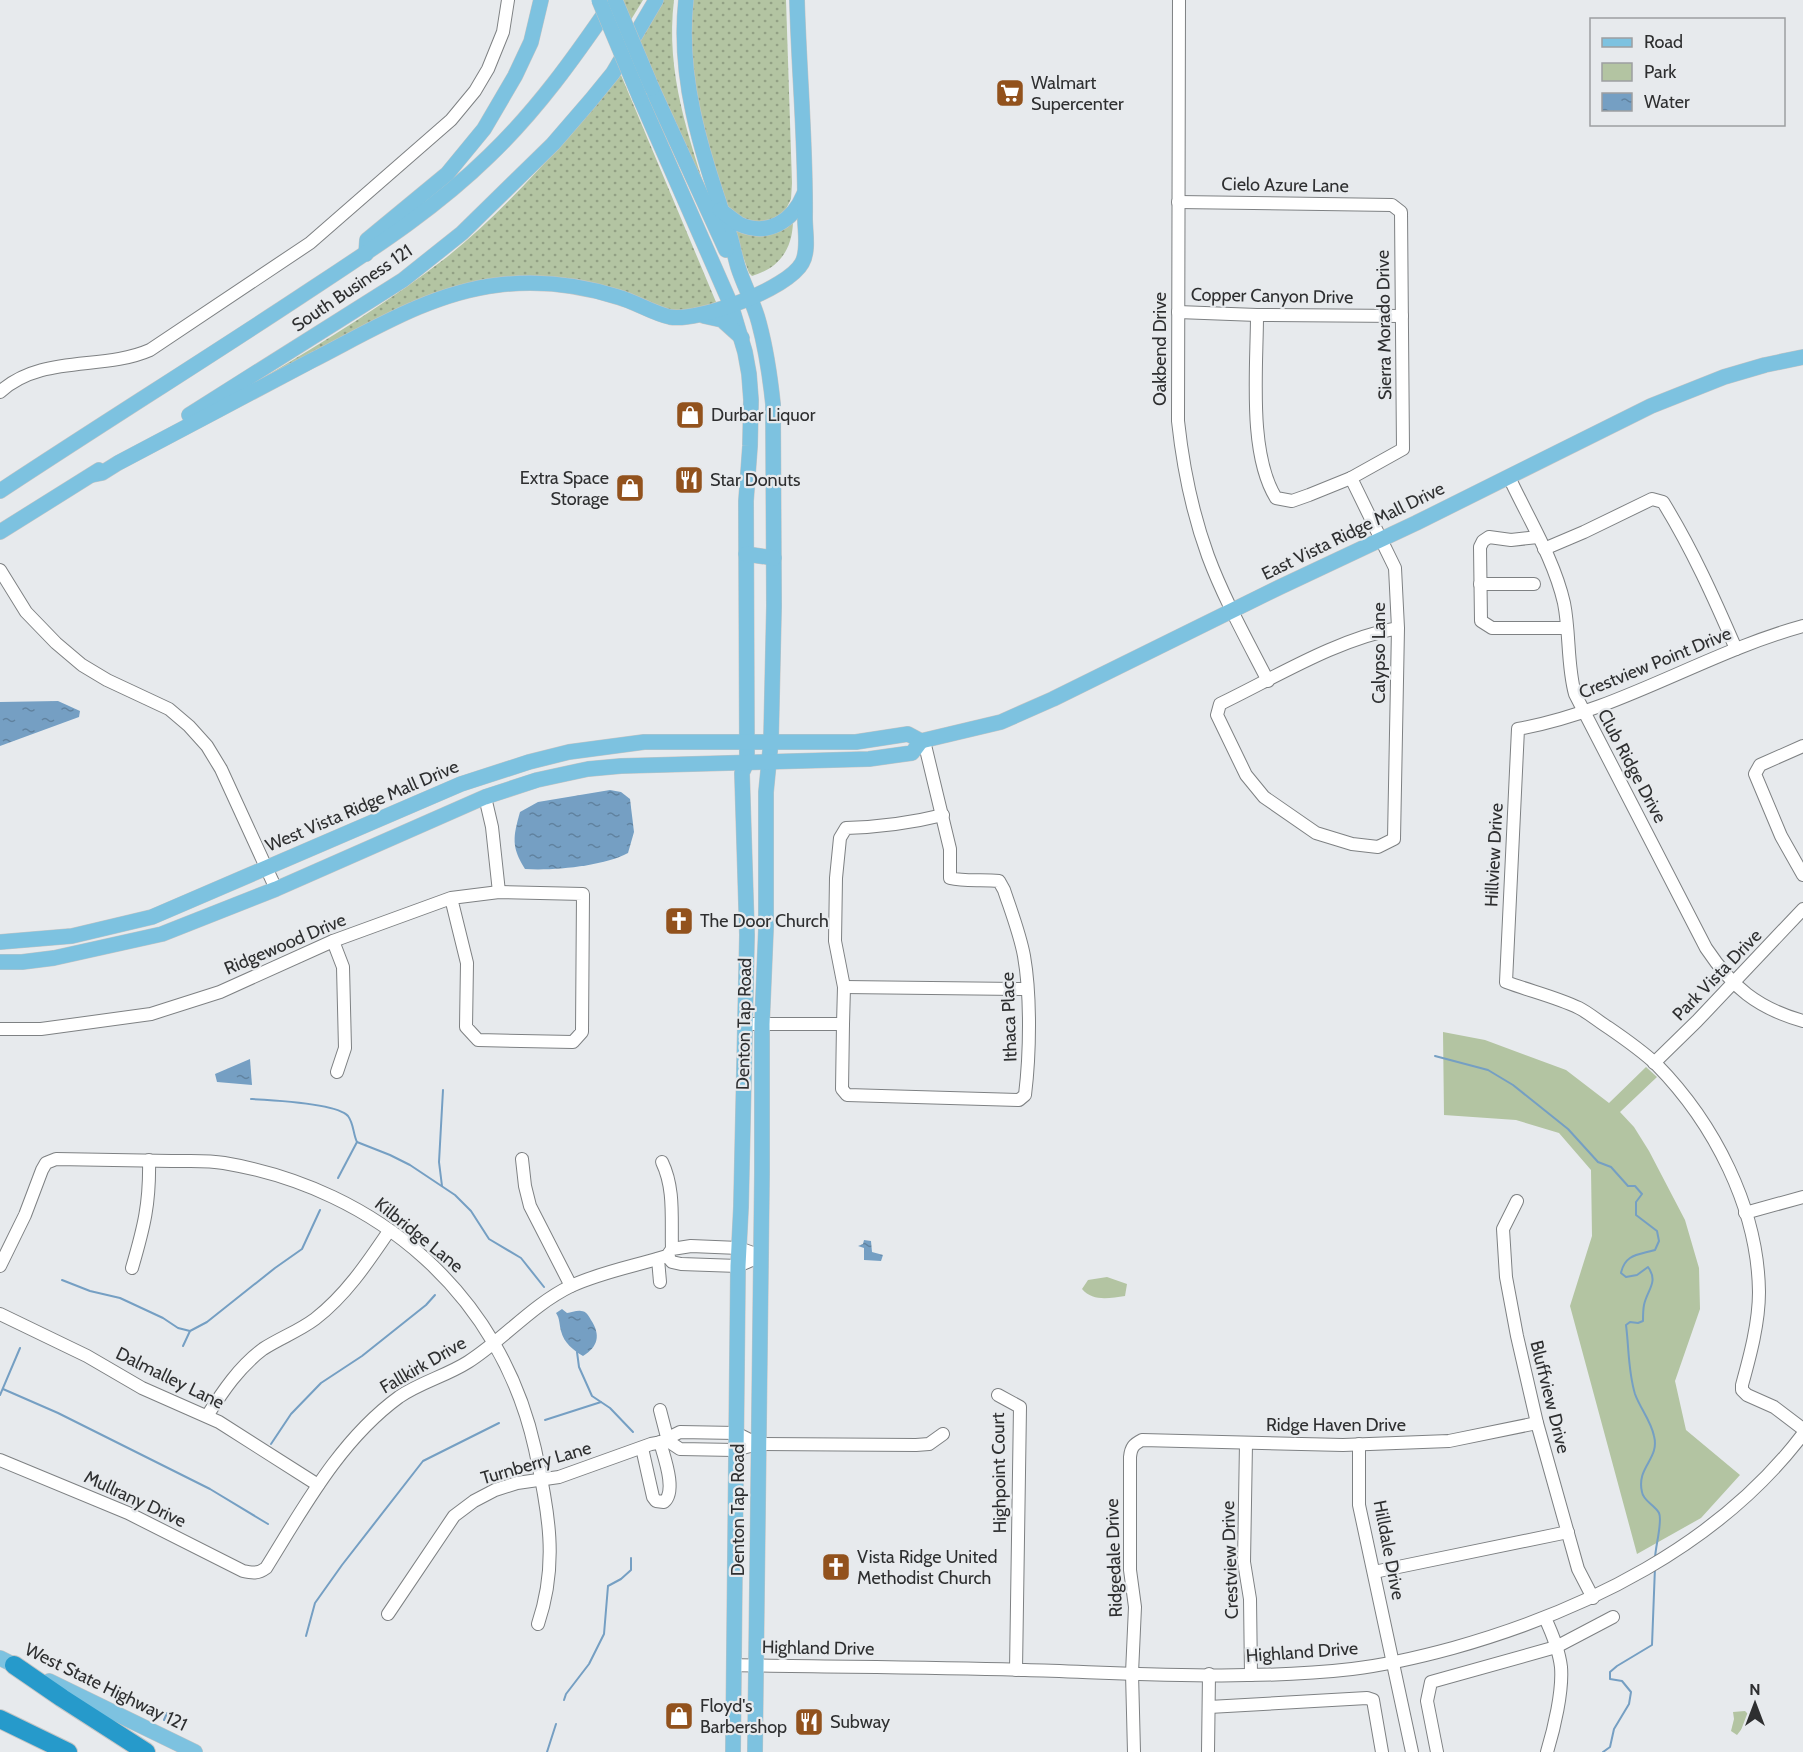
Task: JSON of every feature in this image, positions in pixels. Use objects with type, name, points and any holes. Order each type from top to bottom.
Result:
[{"type":"highway","points":[[7,1661],[146,1752]]},
{"type":"highway","points":[[0,1719],[68,1752]]},
{"type":"main road","points":[[366,254],[367,240],[447,174],[484,129],[515,76],[531,42],[541,0]]},
{"type":"main road","points":[[599,0],[726,251],[738,266]]},
{"type":"main road","points":[[615,0],[646,93]]},
{"type":"main road","name":"South Business 121","points":[[0,491],[366,254],[442,198],[526,119],[566,69],[615,0]]},
{"type":"main road","name":"South Business 121","points":[[0,532],[293,351],[403,280],[462,234],[553,144],[591,100],[613,73],[656,0]]},
{"type":"main road","points":[[686,0],[683,30],[691,109],[738,266]]},
{"type":"main road","points":[[92,475],[102,473],[118,462],[411,310],[438,299],[496,285],[551,284],[589,289],[620,297],[670,317],[686,318],[704,316],[772,288],[802,264],[805,253],[805,192],[797,0]]},
{"type":"main road","name":"Denton Tap Road","points":[[646,93],[731,304],[742,338],[751,399],[746,501],[747,762],[742,773],[747,936],[738,1266],[733,1752]]},
{"type":"main road","points":[[720,209],[739,224],[760,229],[789,218],[799,207],[805,192]]},
{"type":"main road","name":"Denton Tap Road","points":[[738,266],[758,318],[770,374],[773,404],[774,558],[771,741],[766,792],[766,928],[762,1024],[755,1752]]},
{"type":"main road","points":[[758,318],[767,298],[782,281]]},
{"type":"main road","points":[[704,316],[722,320],[742,338]]},
{"type":"main road","name":"East Vista Ridge Mall Drive","points":[[747,762],[869,759],[912,753],[922,741],[1001,722],[1383,539],[1652,406],[1724,377],[1803,357]]},
{"type":"main road","points":[[746,554],[774,558]]},
{"type":"main road","name":"East Vista Ridge Mall Drive","points":[[747,742],[856,742],[908,734],[922,741]]},
{"type":"main road","name":"West Vista Ridge Mall Drive","points":[[0,942],[72,936],[152,917],[267,869],[391,813],[488,774],[569,752],[644,742],[747,742]]},
{"type":"main road","points":[[0,962],[54,958],[162,934],[276,889],[485,797],[537,780],[588,770],[650,764],[747,762]]},
{"type":"main road","points":[[485,797],[488,774]]},
{"type":"main road","name":"West State Highway 121","points":[[7,1661],[195,1752]]},
{"type":"main road","points":[[733,1735],[738,1752]]},
{"type":"street","points":[[0,392],[16,380],[42,369],[129,357],[150,350],[310,243],[461,110],[488,69],[503,32],[508,0]]},
{"type":"street","name":"Oakbend Drive","points":[[1179,0],[1178,421],[1183,469],[1207,555],[1268,681]]},
{"type":"street","name":"Cielo Azure Lane","points":[[1178,202],[1392,205]]},
{"type":"street","name":"Sierra Morado Drive","points":[[1351,478],[1403,449],[1401,212],[1392,205]]},
{"type":"street","name":"Copper Canyon Drive","points":[[1178,312],[1402,316]]},
{"type":"street","points":[[1257,315],[1258,439],[1269,487],[1276,498],[1292,501],[1351,478]]},
{"type":"street","name":"Club Ridge Drive","points":[[1509,477],[1551,565],[1564,604],[1570,676],[1575,694],[1706,948],[1733,984],[1749,997],[1765,1007],[1803,1021]]},
{"type":"street","name":"Calypso Lane","points":[[1268,681],[1220,704],[1217,715],[1246,775],[1264,797],[1316,833],[1352,844],[1378,847],[1394,839],[1398,628],[1395,568],[1383,539],[1351,478]]},
{"type":"street","points":[[1544,549],[1652,499],[1660,500],[1683,533],[1736,649]]},
{"type":"street","points":[[1538,537],[1511,540],[1486,537],[1480,547],[1481,617],[1488,627],[1566,628]]},
{"type":"street","points":[[0,570],[26,612],[56,643],[82,665],[169,709],[207,746],[221,770],[276,889]]},
{"type":"street","points":[[1480,584],[1534,584]]},
{"type":"street","name":"Crestview Point Drive","points":[[1518,729],[1546,724],[1583,713],[1736,649],[1803,626]]},
{"type":"street","points":[[1268,681],[1350,640],[1373,632],[1398,628]]},
{"type":"street","name":"Hillview Drive","points":[[1518,729],[1506,982],[1579,1008],[1654,1063]]},
{"type":"street","name":"Ithaca Place","points":[[843,1024],[842,1089],[848,1095],[1019,1100],[1025,1095],[1029,1065],[1024,955],[1004,890],[999,881],[981,879],[960,881],[950,878],[950,849],[922,741]]},
{"type":"street","points":[[1803,746],[1760,765],[1755,774],[1781,836],[1803,875]]},
{"type":"street","points":[[485,797],[492,827],[499,892]]},
{"type":"street","points":[[745,1024],[843,1024],[844,987],[835,941],[836,878],[840,838],[846,828],[913,823],[943,815]]},
{"type":"street","name":"Ridgewood Drive","points":[[0,1029],[41,1029],[151,1014],[220,992],[333,941],[451,898],[499,892],[583,894],[582,1032],[573,1042],[478,1040],[466,1027],[467,963],[451,898]]},
{"type":"street","name":"Park Vista Drive","points":[[1654,1063],[1733,984],[1803,909]]},
{"type":"street","points":[[333,941],[343,967],[345,1048],[337,1072]]},
{"type":"street","points":[[844,987],[1027,989]]},
{"type":"street","points":[[1654,1063],[1680,1090],[1705,1127],[1725,1161],[1745,1213],[1757,1268],[1759,1294],[1751,1354],[1742,1390],[1747,1395],[1774,1407],[1803,1429]]},
{"type":"street","name":"Kilbridge Lane","points":[[0,1266],[25,1215],[42,1170],[46,1163],[56,1159],[222,1162],[304,1183],[365,1213],[435,1266],[456,1288],[475,1312],[511,1375],[523,1403],[541,1480],[551,1554],[544,1607],[538,1624]]},
{"type":"street","points":[[522,1159],[530,1206],[571,1286]]},
{"type":"street","points":[[132,1268],[146,1218],[150,1190],[149,1160]]},
{"type":"street","points":[[660,1282],[666,1255],[672,1191],[662,1162]]},
{"type":"street","points":[[1745,1213],[1803,1197]]},
{"type":"street","name":"Bluffview Drive","points":[[1517,1201],[1503,1229],[1506,1276],[1517,1336],[1537,1423],[1578,1569],[1593,1598]]},
{"type":"street","points":[[207,1416],[241,1368],[264,1349],[315,1319],[336,1300],[354,1281],[390,1231]]},
{"type":"street","name":"Fallkirk Drive","points":[[254,1573],[266,1568],[318,1485],[350,1442],[378,1413],[423,1383],[467,1362],[527,1315],[571,1286],[691,1246],[739,1248],[761,1256]]},
{"type":"street","points":[[666,1255],[672,1262],[681,1264],[738,1266],[761,1256]]},
{"type":"street","name":"Dalmalley Lane","points":[[0,1314],[87,1356],[142,1388],[207,1416],[318,1485]]},
{"type":"street","name":"Highpoint Court","points":[[998,1395],[1020,1407],[1016,1670]]},
{"type":"street","points":[[642,1448],[653,1497],[656,1501],[664,1502],[668,1499],[670,1487],[660,1410]]},
{"type":"street","name":"Ridge Haven Drive","points":[[1135,1444],[1142,1440],[1359,1444],[1449,1441],[1537,1423]]},
{"type":"street","name":"Turnberry Lane","points":[[388,1614],[454,1516],[474,1501],[495,1490],[596,1465],[664,1441],[680,1432],[736,1433],[758,1444]]},
{"type":"street","points":[[664,1441],[680,1449],[735,1450],[758,1444],[929,1444],[943,1434]]},
{"type":"street","name":"Highland Drive","points":[[733,1665],[1251,1675],[1356,1669],[1434,1653],[1488,1638],[1545,1618],[1593,1598],[1643,1569],[1689,1541],[1760,1484],[1781,1463],[1803,1434]]},
{"type":"street","name":"Crestview Drive","points":[[1246,1443],[1244,1562],[1250,1599],[1251,1675]]},
{"type":"street","name":"Ridgedale Drive","points":[[1134,1752],[1132,1673],[1135,1607],[1130,1570],[1130,1468],[1131,1449],[1135,1444]]},
{"type":"street","name":"Hilldale Drive","points":[[1359,1444],[1359,1504],[1412,1752]]},
{"type":"street","name":"Mullrany Drive","points":[[0,1460],[128,1513],[243,1571],[254,1573]]},
{"type":"street","points":[[1374,1572],[1568,1532]]},
{"type":"street","points":[[1437,1752],[1427,1701],[1431,1682],[1556,1647],[1613,1617]]},
{"type":"street","points":[[1545,1618],[1561,1668],[1555,1724],[1547,1752]]},
{"type":"street","points":[[1208,1752],[1209,1674]]},
{"type":"street","points":[[1209,1707],[1367,1698],[1373,1701],[1382,1752]]},
{"type":"green space","points":[[624,0],[643,0],[629,23],[621,6]]},
{"type":"green space","points":[[661,0],[674,0],[672,27],[676,79],[687,130],[711,207],[639,51],[641,40]]},
{"type":"green space","points":[[690,0],[786,0],[792,183],[791,199],[779,217],[761,223],[746,221],[729,209],[696,110],[687,22]]},
{"type":"green space","points":[[621,75],[716,302],[676,313],[626,296],[492,283],[263,378],[380,305],[447,257],[516,193]]},
{"type":"green space","points":[[793,222],[787,249],[777,263],[752,276],[734,232]]},
{"type":"green space","points":[[1443,1032],[1485,1040],[1566,1070],[1609,1103],[1646,1067],[1657,1077],[1620,1112],[1634,1127],[1649,1151],[1685,1220],[1699,1268],[1700,1309],[1675,1381],[1686,1430],[1740,1475],[1701,1518],[1637,1554],[1570,1306],[1592,1236],[1591,1170],[1559,1133],[1516,1120],[1444,1115]]},
{"type":"green space","points":[[1107,1277],[1127,1284],[1125,1296],[1096,1297],[1082,1289],[1088,1280]]},
{"type":"green space","points":[[1745,1711],[1751,1717],[1737,1735],[1731,1731],[1733,1712]]},
{"type":"water","points":[[58,701],[80,711],[79,717],[0,746],[0,702]]},
{"type":"water","points":[[610,790],[621,792],[630,799],[634,832],[628,853],[618,858],[578,867],[525,869],[515,848],[520,812],[538,802]]},
{"type":"water","points":[[250,1059],[252,1085],[217,1082],[215,1074]]},
{"type":"water","points":[[864,1240],[871,1241],[872,1252],[883,1255],[881,1261],[864,1260],[864,1248],[858,1246],[863,1244]]},
{"type":"water","points":[[562,1309],[567,1313],[584,1312],[594,1325],[597,1336],[595,1345],[583,1356],[569,1346],[562,1335],[556,1313]]},
{"type":"waterway","points":[[1435,1056],[1488,1070],[1513,1085],[1568,1129],[1598,1162],[1611,1167],[1628,1186],[1635,1186],[1642,1194],[1636,1202],[1636,1215],[1657,1231],[1659,1241],[1655,1250],[1629,1259],[1621,1273],[1626,1277],[1637,1275],[1648,1267],[1652,1277],[1645,1300],[1643,1321],[1630,1322],[1626,1325],[1633,1385],[1650,1425],[1655,1444],[1641,1483],[1643,1495],[1657,1510],[1660,1517],[1655,1559]]},
{"type":"waterway","points":[[442,1186],[439,1162],[443,1090]]},
{"type":"waterway","points":[[251,1099],[318,1105],[348,1116],[357,1142],[410,1165],[455,1195],[471,1211],[489,1239],[521,1258],[544,1287]]},
{"type":"waterway","points":[[338,1178],[357,1142]]},
{"type":"waterway","points":[[183,1346],[190,1331],[207,1322],[302,1249],[320,1210]]},
{"type":"waterway","points":[[62,1280],[90,1291],[120,1298],[163,1318],[178,1328],[190,1331]]},
{"type":"waterway","points":[[271,1444],[291,1414],[321,1383],[362,1356],[426,1305],[435,1295]]},
{"type":"waterway","points":[[0,1395],[20,1348]]},
{"type":"waterway","points":[[577,1352],[579,1367],[592,1396],[610,1408],[633,1432]]},
{"type":"waterway","points":[[3,1389],[58,1413],[210,1489],[268,1524]]},
{"type":"waterway","points":[[545,1420],[601,1402]]},
{"type":"waterway","points":[[306,1636],[315,1603],[423,1461],[499,1423]]},
{"type":"waterway","points":[[564,1700],[589,1664],[604,1634],[608,1586],[631,1570],[631,1558]]},
{"type":"waterway","points":[[1603,1752],[1610,1747],[1614,1729],[1629,1704],[1631,1692],[1622,1681],[1610,1679],[1610,1672],[1652,1645],[1655,1567]]},
{"type":"waterway","points":[[164,1720],[167,1713]]},
{"type":"waterway","points":[[547,1752],[556,1724]]},
{"type":"place","name":"Walmart Supercenter","points":[[1010,93]]},
{"type":"place","name":"Durbar Liquor","points":[[690,415]]},
{"type":"place","name":"Star Donuts","points":[[689,480]]},
{"type":"place","name":"Extra Space Storage","points":[[630,488]]},
{"type":"place","name":"The Door Church","points":[[679,921]]},
{"type":"place","name":"Vista Ridge United Methodist Church","points":[[836,1567]]},
{"type":"place","name":"Floyd's Barbershop","points":[[679,1716]]},
{"type":"place","name":"Subway","points":[[809,1722]]}]
